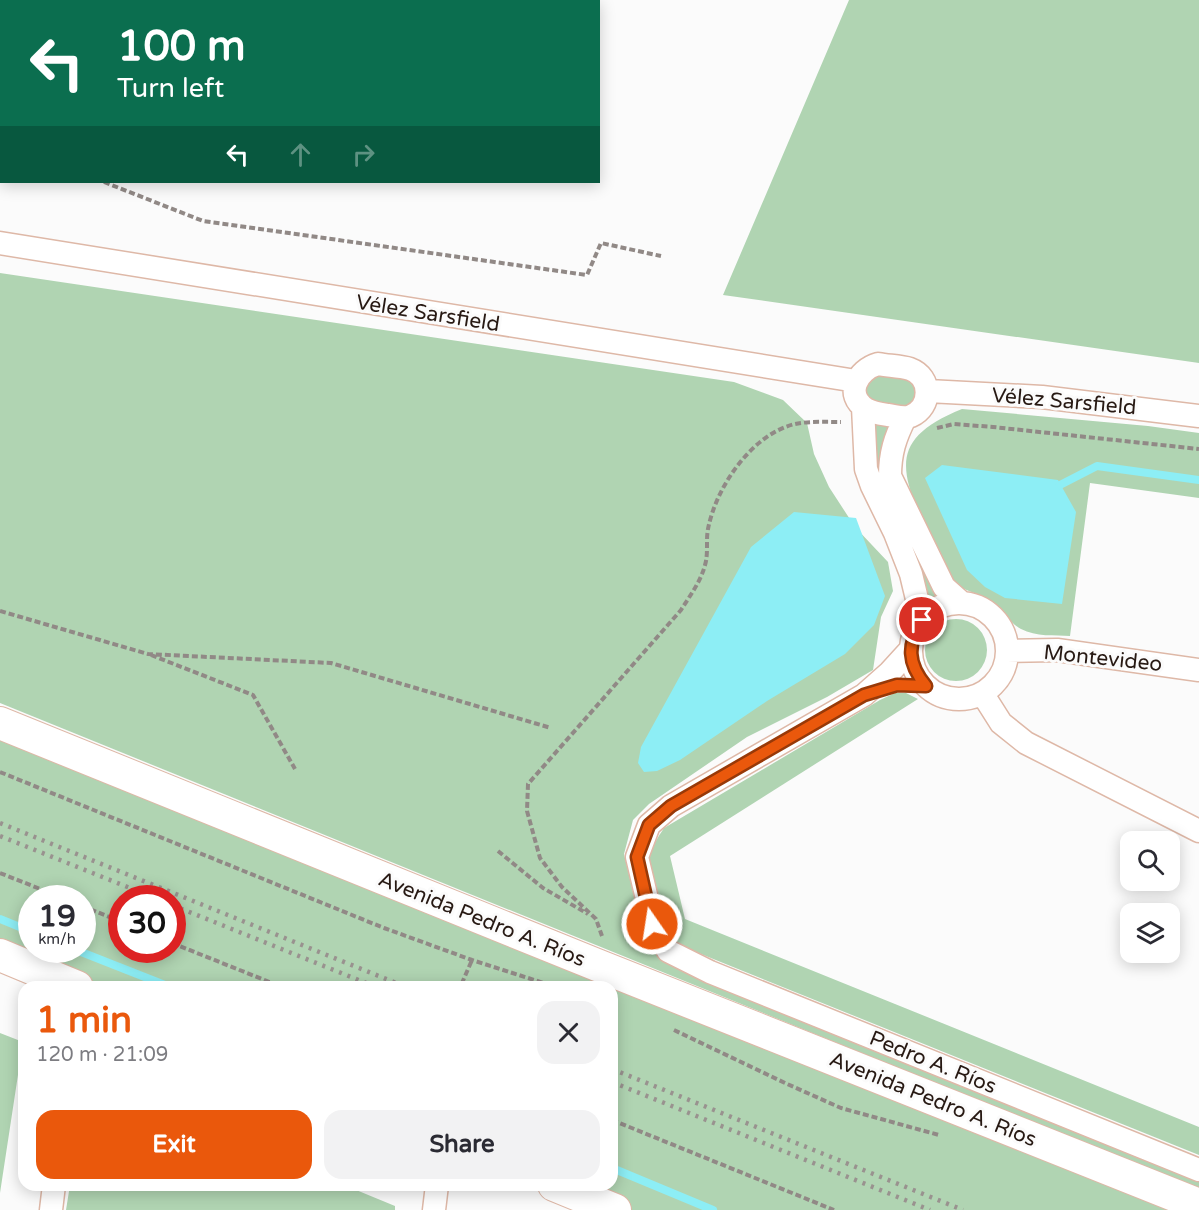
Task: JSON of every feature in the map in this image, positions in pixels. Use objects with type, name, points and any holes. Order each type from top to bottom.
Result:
[{"type":"main road","name":"Avenida Pedro A. Ríos","points":[[0,723],[586,961],[1199,1205]]},
{"type":"main road","points":[[0,955],[63,981]]},
{"type":"main road","points":[[569,1191],[615,1210]]},
{"type":"street","name":"Vélez Sarsfield","points":[[0,243],[856,381]]},
{"type":"street","points":[[922,620],[911,574],[866,469],[863,407],[855,390],[856,381],[868,366],[878,364],[910,369],[919,374],[925,382],[928,391],[926,401],[921,409],[902,424],[890,456],[890,476],[944,587],[962,603]]},
{"type":"street","name":"Vélez Sarsfield","points":[[928,391],[1042,397],[1199,416]]},
{"type":"street","points":[[863,407],[902,424]]},
{"type":"street","points":[[962,603],[976,606],[993,618],[1005,637],[1007,651],[1005,664],[992,686],[968,698],[953,698],[939,694],[926,686],[912,663],[911,649],[914,634],[922,620],[940,607],[962,603]]},
{"type":"street","points":[[864,695],[911,649]]},
{"type":"street","name":"Montevideo","points":[[1007,651],[1057,650],[1199,670]]},
{"type":"street","points":[[864,695],[897,685],[926,686]]},
{"type":"street","points":[[982,693],[1001,723],[1026,743],[1199,831]]},
{"type":"street","name":"Pedro A. Ríos","points":[[864,695],[671,806],[649,825],[637,857],[652,924],[668,951],[710,972],[1199,1170]]},
{"type":"street","points":[[51,1210],[53,1191]]},
{"type":"street","points":[[434,1210],[436,1191]]},
{"type":"path","points":[[107,183],[203,221],[586,275],[601,243],[661,256]]},
{"type":"path","points":[[602,938],[596,919],[562,887],[540,858],[527,811],[528,784],[681,610],[698,585],[706,561],[708,528],[722,491],[741,459],[764,436],[795,424],[839,422]]},
{"type":"path","points":[[902,424],[922,431],[954,424],[1101,437],[1199,449]]},
{"type":"path","points":[[0,611],[148,654],[253,696],[295,769]]},
{"type":"path","points":[[148,654],[331,663],[551,728]]},
{"type":"path","points":[[0,772],[384,928],[537,981]]},
{"type":"path","points":[[498,851],[543,888],[596,919]]},
{"type":"path","points":[[0,873],[30,885]]},
{"type":"path","points":[[186,949],[267,981]]},
{"type":"path","points":[[463,981],[472,960]]},
{"type":"path","points":[[666,1026],[841,1108],[945,1137]]},
{"type":"path","points":[[618,1122],[834,1210]]},
{"type":"green space","points":[[849,0],[1199,0],[1199,363],[723,295]]},
{"type":"green space","points":[[0,273],[734,382],[783,400],[807,423],[814,454],[829,487],[855,527],[888,562],[893,591],[881,617],[873,670],[827,697],[747,737],[649,804],[633,820],[624,854],[643,934],[654,953],[671,963],[1199,1175],[1199,1190],[0,703]]},
{"type":"green space","points":[[874,372],[913,378],[919,399],[902,412],[865,398],[864,383]]},
{"type":"green space","points":[[962,409],[1148,426],[1199,433],[1199,498],[1090,483],[1070,636],[1027,632],[1014,624],[989,600],[964,589],[948,576],[935,552],[909,487],[906,470],[907,456],[913,443],[923,431]]},
{"type":"green space","points":[[877,419],[891,422],[887,438],[947,598],[933,601],[925,609],[874,476],[873,436]]},
{"type":"green space","points":[[956,619],[968,621],[978,628],[985,638],[987,650],[985,662],[978,672],[968,679],[956,681],[944,679],[934,672],[927,662],[925,650],[927,638],[934,628],[944,621]]},
{"type":"green space","points":[[895,693],[906,693],[918,699],[670,856],[685,919],[1199,1127],[1199,1155],[688,949],[673,938],[657,904],[649,866],[652,849],[664,828]]},
{"type":"green space","points":[[0,723],[1199,1210],[615,1210],[569,1191],[618,1191],[618,981],[63,981],[19,963],[96,963],[96,885],[18,885],[18,962],[0,955]]},
{"type":"green space","points":[[0,1033],[18,1040],[18,1075],[0,1193]]},
{"type":"green space","points":[[69,1191],[359,1191],[395,1206],[395,1210],[66,1210]]},
{"type":"water","points":[[942,465],[1058,480],[1076,512],[1062,604],[1005,598],[985,587],[967,570],[925,478]]},
{"type":"water","points":[[794,512],[856,518],[885,596],[874,625],[845,654],[767,701],[680,760],[657,771],[644,772],[638,763],[641,747],[751,547]]},
{"type":"waterway","points":[[1060,485],[1097,466],[1199,480]]},
{"type":"waterway","points":[[0,919],[18,926]]},
{"type":"waterway","points":[[96,958],[155,981]]},
{"type":"waterway","points":[[618,1170],[713,1210]]},
{"type":"railway","points":[[0,823],[391,981]]},
{"type":"railway","points":[[0,836],[122,885]]},
{"type":"railway","points":[[186,911],[361,981]]},
{"type":"railway","points":[[618,1071],[963,1210]]},
{"type":"railway","points":[[618,1084],[930,1210]]},
{"type":"route","points":[[652,924],[637,857],[649,825],[671,806],[864,695],[897,685],[926,686],[912,663],[911,649],[914,634],[922,620]]}]
